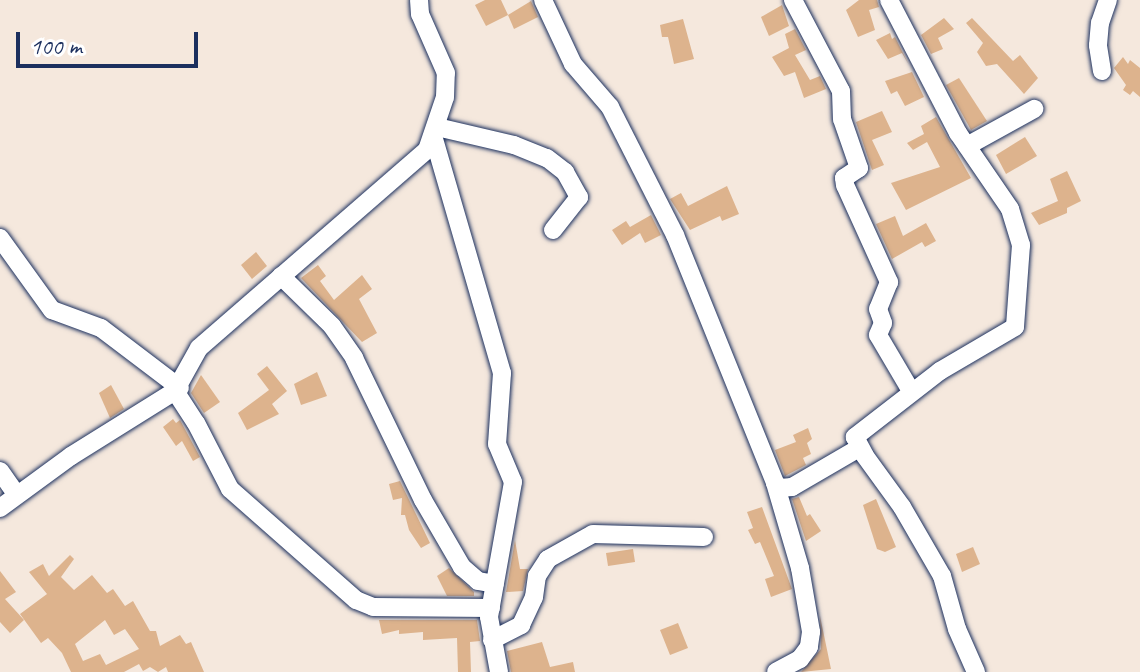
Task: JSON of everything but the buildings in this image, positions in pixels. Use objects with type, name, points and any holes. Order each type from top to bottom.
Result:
[{"type":"street","points":[[0,508],[71,456],[178,390],[199,348],[419,159],[435,133],[445,97],[446,73],[420,14],[419,0]]},
{"type":"street","points":[[543,0],[573,64],[610,107],[675,235],[775,483],[800,568],[811,632],[809,647],[800,659],[776,672]]},
{"type":"street","points":[[793,0],[841,91],[842,119],[859,165],[844,181],[889,282],[878,309],[883,323],[878,335],[911,391]]},
{"type":"street","points":[[889,0],[967,146],[1000,193],[1018,226],[1021,262],[1017,324],[911,391],[857,434],[859,448],[902,507],[937,567],[973,671]]},
{"type":"street","points":[[1102,71],[1098,45],[1108,0]]},
{"type":"street","points":[[967,146],[1034,109]]},
{"type":"street","points":[[435,133],[514,145],[547,158],[565,172],[579,197],[553,230]]},
{"type":"street","points":[[435,133],[502,373],[497,444],[513,482],[491,608],[492,640],[499,672]]},
{"type":"street","points":[[0,238],[52,310],[101,328],[178,390],[230,489],[356,600],[373,607],[491,608]]},
{"type":"street","points":[[281,276],[332,326],[354,358],[423,500],[462,567],[478,581],[495,584]]},
{"type":"street","points":[[775,483],[780,488],[792,487],[859,448]]},
{"type":"street","points":[[0,471],[17,495]]},
{"type":"street","points":[[492,640],[521,625],[534,597],[537,576],[548,559],[593,534],[704,537]]}]
